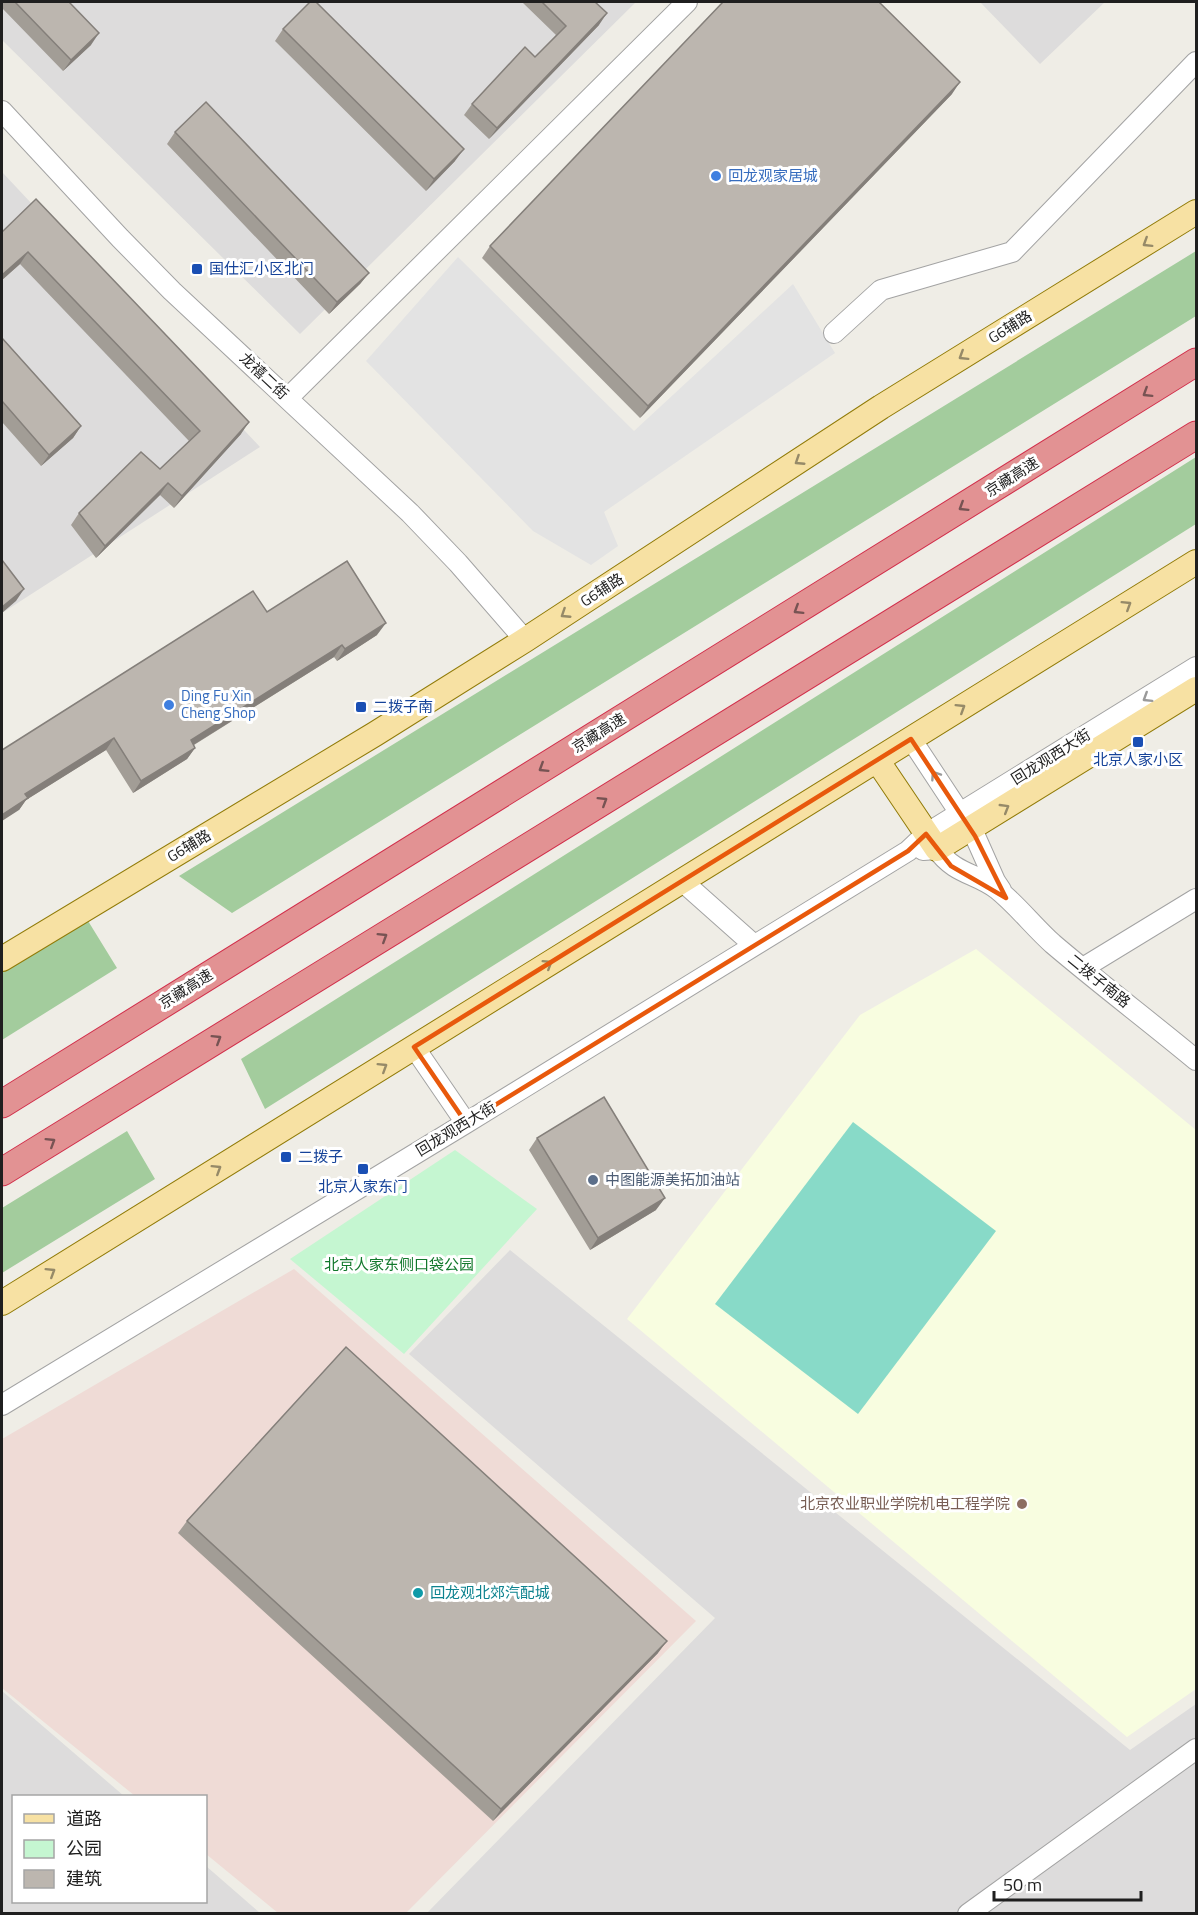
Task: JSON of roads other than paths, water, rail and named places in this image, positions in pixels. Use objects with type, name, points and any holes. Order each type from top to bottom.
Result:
[{"type":"highway","name":"京藏高速","points":[[2,1104],[1197,362]]},
{"type":"highway","points":[[2,1172],[1197,435]]},
{"type":"main road","name":"G6辅路","points":[[2,959],[375,734],[525,640],[881,407],[1197,212]]},
{"type":"main road","points":[[2,1303],[1197,562]]},
{"type":"main road","name":"回龙观西大街","points":[[932,842],[1197,690]]},
{"type":"main road","name":"二拨子南路","points":[[877,760],[932,842]]},
{"type":"street","points":[[288,398],[687,2]]},
{"type":"street","points":[[834,333],[881,290],[1012,252],[1197,62]]},
{"type":"street","name":"龙禧二街","points":[[2,111],[172,291],[410,513],[525,640]]},
{"type":"street","name":"回龙观西大街","points":[[965,821],[1197,667]]},
{"type":"street","name":"二拨子南路","points":[[911,739],[965,821],[983,852],[995,881],[1006,897]]},
{"type":"street","name":"二拨子南路","points":[[932,842],[951,866],[991,885],[1083,968],[1197,1060]]},
{"type":"street","name":"回龙观西大街","points":[[2,1405],[908,851],[932,842]]},
{"type":"street","points":[[682,881],[754,945]]},
{"type":"street","points":[[1083,968],[1197,899]]},
{"type":"street","points":[[414,1047],[466,1123]]},
{"type":"street","points":[[968,1914],[1197,1749]]},
{"type":"place","name":"回龙观家居城","points":[[716,176]]},
{"type":"place","name":"国仕汇小区北门","points":[[197,269]]},
{"type":"place","name":"Ding Fu Xin Cheng Shop","points":[[169,705]]},
{"type":"place","name":"二拨子南","points":[[361,707]]},
{"type":"place","name":"北京人家小区","points":[[1138,742]]},
{"type":"place","name":"二拨子","points":[[286,1157]]},
{"type":"place","name":"北京人家东门","points":[[363,1169]]},
{"type":"place","name":"中图能源美拓加油站","points":[[593,1180]]},
{"type":"place","name":"北京农业职业学院机电工程学院","points":[[1022,1504]]},
{"type":"place","name":"回龙观北郊汽配城","points":[[418,1593]]},
{"type":"park label","name":"北京人家东侧口袋公园","points":[[399,1265]]}]
